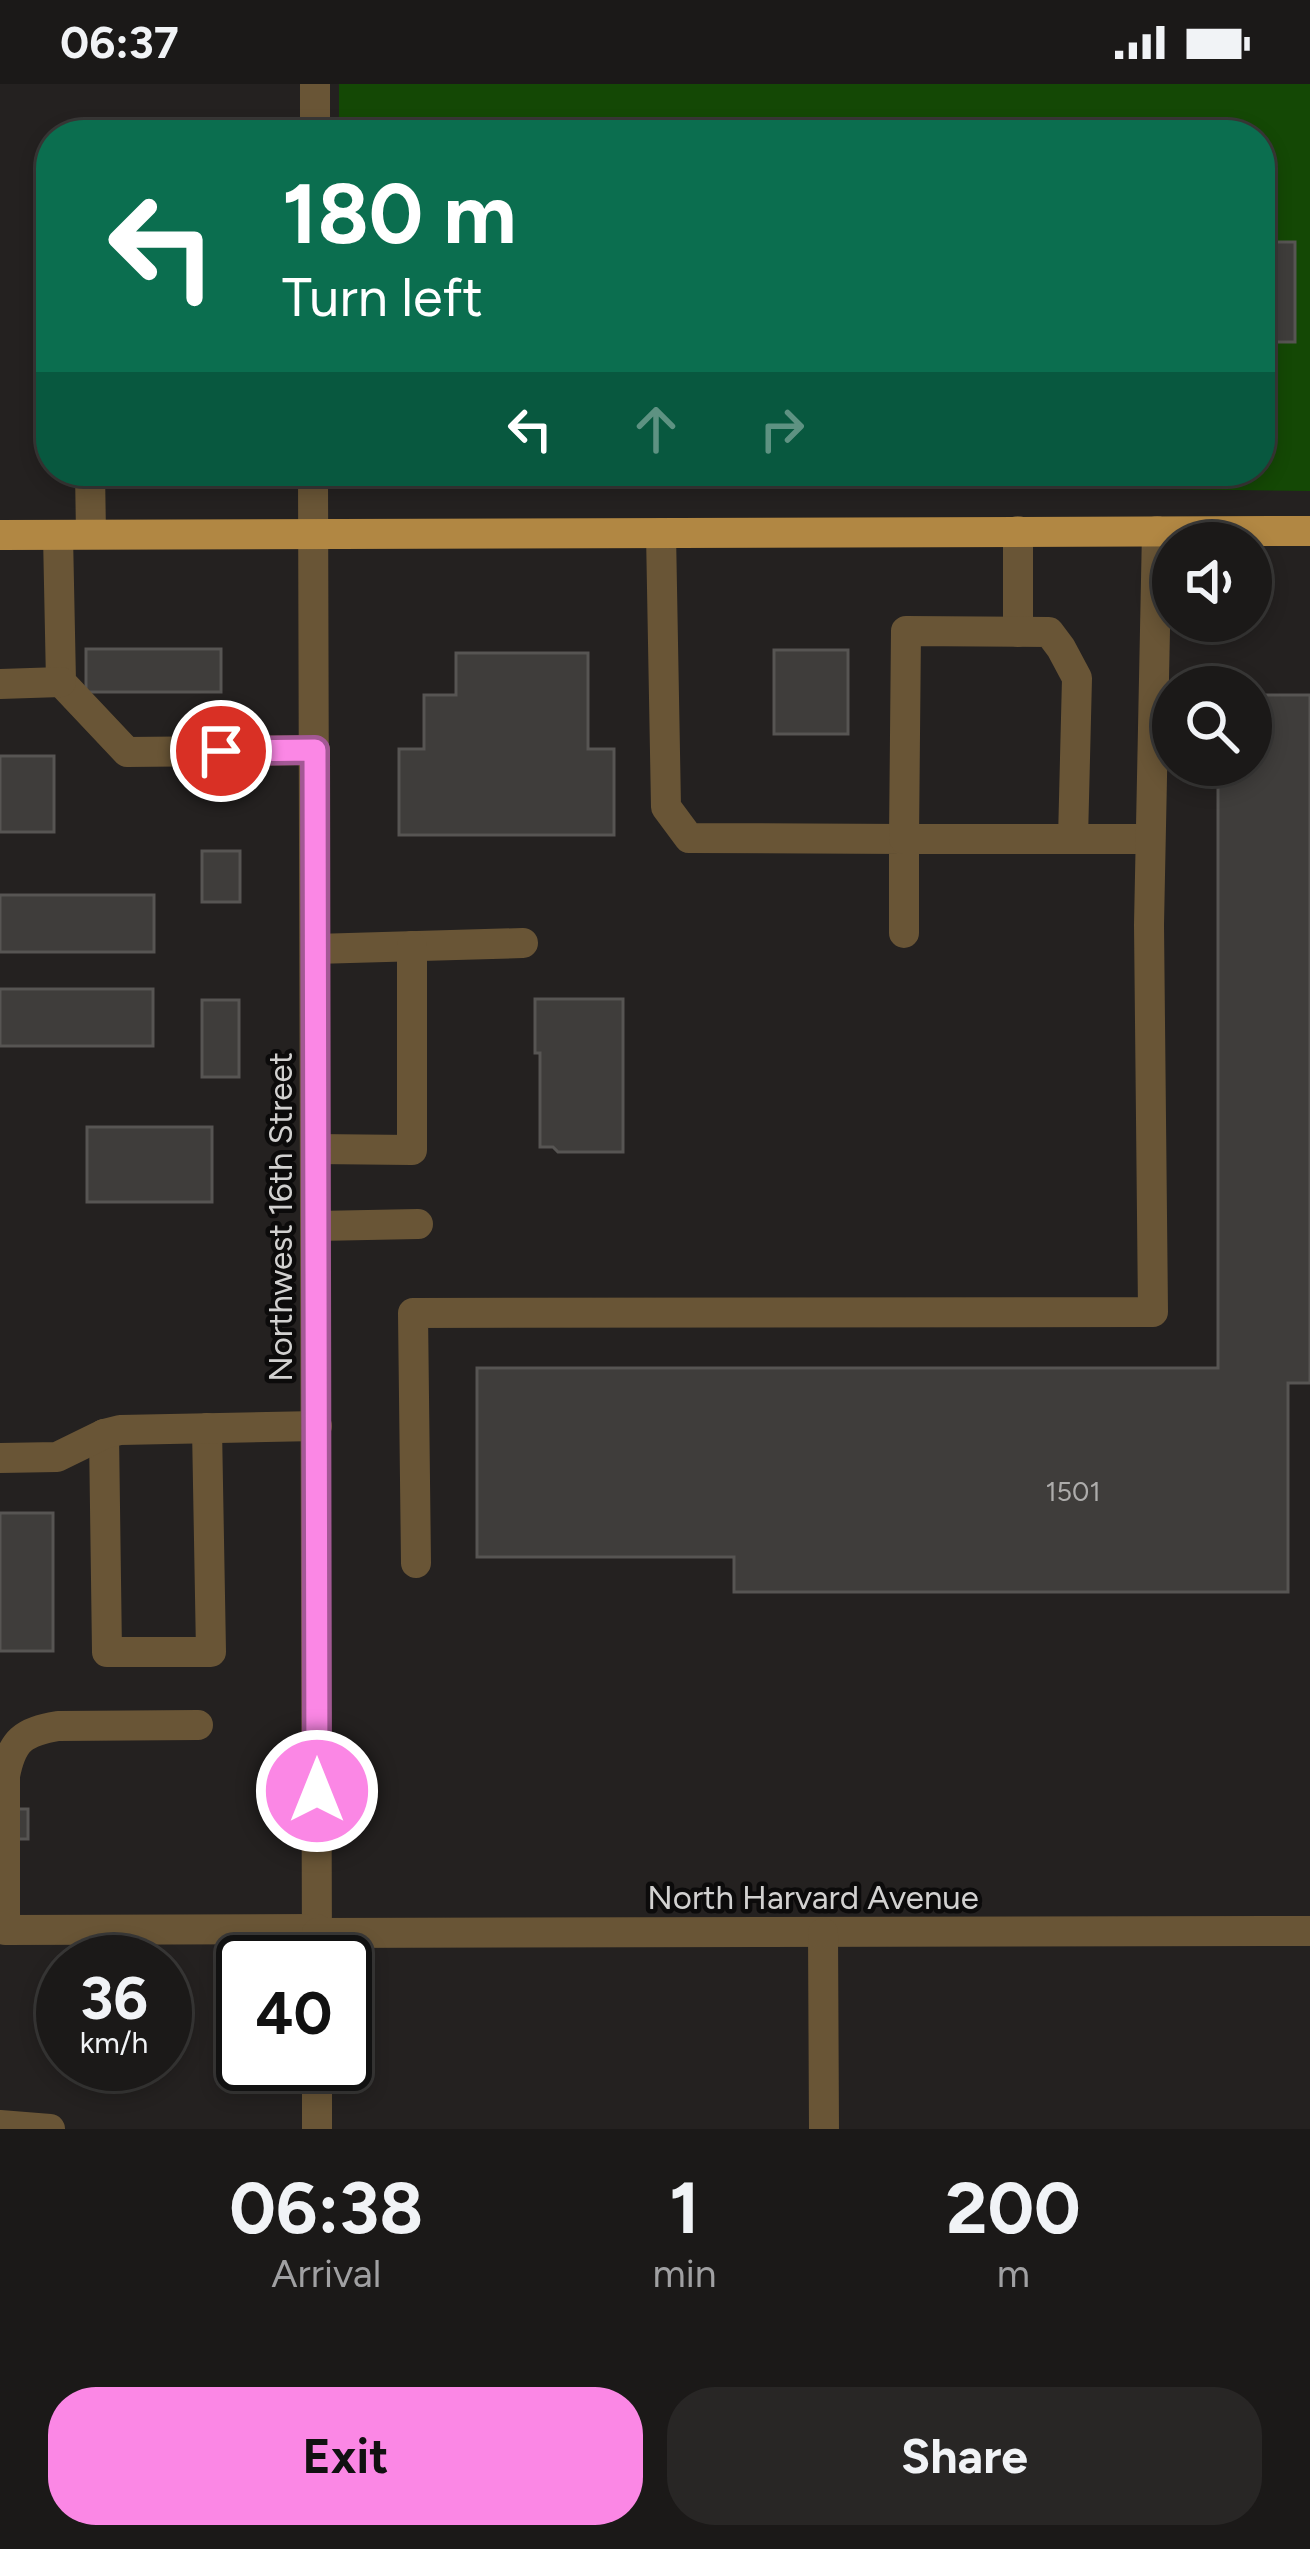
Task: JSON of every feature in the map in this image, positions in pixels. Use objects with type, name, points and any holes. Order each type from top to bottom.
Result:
[{"type":"main road","points":[[0,536],[1152,531]]},
{"type":"main road","points":[[1272,531],[1310,531]]},
{"type":"street","points":[[315,84],[315,120]]},
{"type":"street","points":[[90,486],[91,535]]},
{"type":"street","name":"Northwest 16th Street","points":[[314,486],[316,1935]]},
{"type":"street","points":[[1018,531],[1018,632]]},
{"type":"street","points":[[661,533],[665,807],[689,838],[1150,839]]},
{"type":"street","points":[[58,536],[61,682],[127,752],[315,750]]},
{"type":"street","points":[[904,933],[905,631],[1049,632],[1077,678],[1073,839]]},
{"type":"street","points":[[416,1563],[413,1313],[1153,1312],[1149,926],[1154,642]]},
{"type":"street","points":[[0,683],[61,682]]},
{"type":"street","points":[[315,949],[523,943]]},
{"type":"street","points":[[316,1149],[412,1150],[412,946]]},
{"type":"street","points":[[316,1226],[418,1224]]},
{"type":"street","points":[[0,1458],[57,1457],[121,1430],[317,1426]]},
{"type":"street","points":[[104,1434],[107,1652],[211,1652],[207,1428]]},
{"type":"street","name":"North Harvard Avenue","points":[[198,1725],[58,1726],[20,1739],[8,1757],[4,1776],[5,1930],[216,1937]]},
{"type":"street","name":"North Harvard Avenue","points":[[372,1940],[1310,1931]]},
{"type":"street","points":[[823,1933],[824,2129]]},
{"type":"street","points":[[316,2091],[316,2129]]},
{"type":"street","points":[[0,2125],[50,2129]]},
{"type":"green space","points":[[339,84],[1310,84],[1310,491],[921,486],[1275,486],[1275,120],[339,120]]},
{"type":"building","points":[[1275,242],[1295,242],[1295,342],[1275,342]]},
{"type":"building","points":[[86,649],[221,649],[221,692],[86,692]]},
{"type":"building","points":[[774,650],[848,650],[848,734],[774,734]]},
{"type":"building","points":[[456,653],[588,653],[588,749],[614,749],[614,835],[399,835],[399,749],[424,749],[424,695],[456,695]]},
{"type":"building","points":[[1272,695],[1310,695],[1310,1383],[1288,1383],[1288,1592],[734,1592],[734,1557],[477,1557],[477,1368],[1218,1368],[1218,786],[1272,786]]},
{"type":"building","points":[[0,756],[54,756],[54,832],[0,832]]},
{"type":"building","points":[[202,851],[240,851],[240,902],[202,902]]},
{"type":"building","points":[[0,895],[154,895],[154,952],[0,952]]},
{"type":"building","points":[[0,989],[153,989],[153,1046],[0,1046]]},
{"type":"building","points":[[535,999],[623,999],[623,1152],[558,1152],[540,1147]]},
{"type":"building","points":[[202,1000],[239,1000],[239,1077],[202,1077]]},
{"type":"building","points":[[87,1127],[212,1127],[212,1202],[87,1202]]},
{"type":"building","points":[[0,1513],[53,1513],[53,1651],[0,1651]]},
{"type":"building","points":[[0,1809],[28,1809],[28,1839],[0,1839]]},
{"type":"route","points":[[221,751],[315,750],[317,1791]]}]
